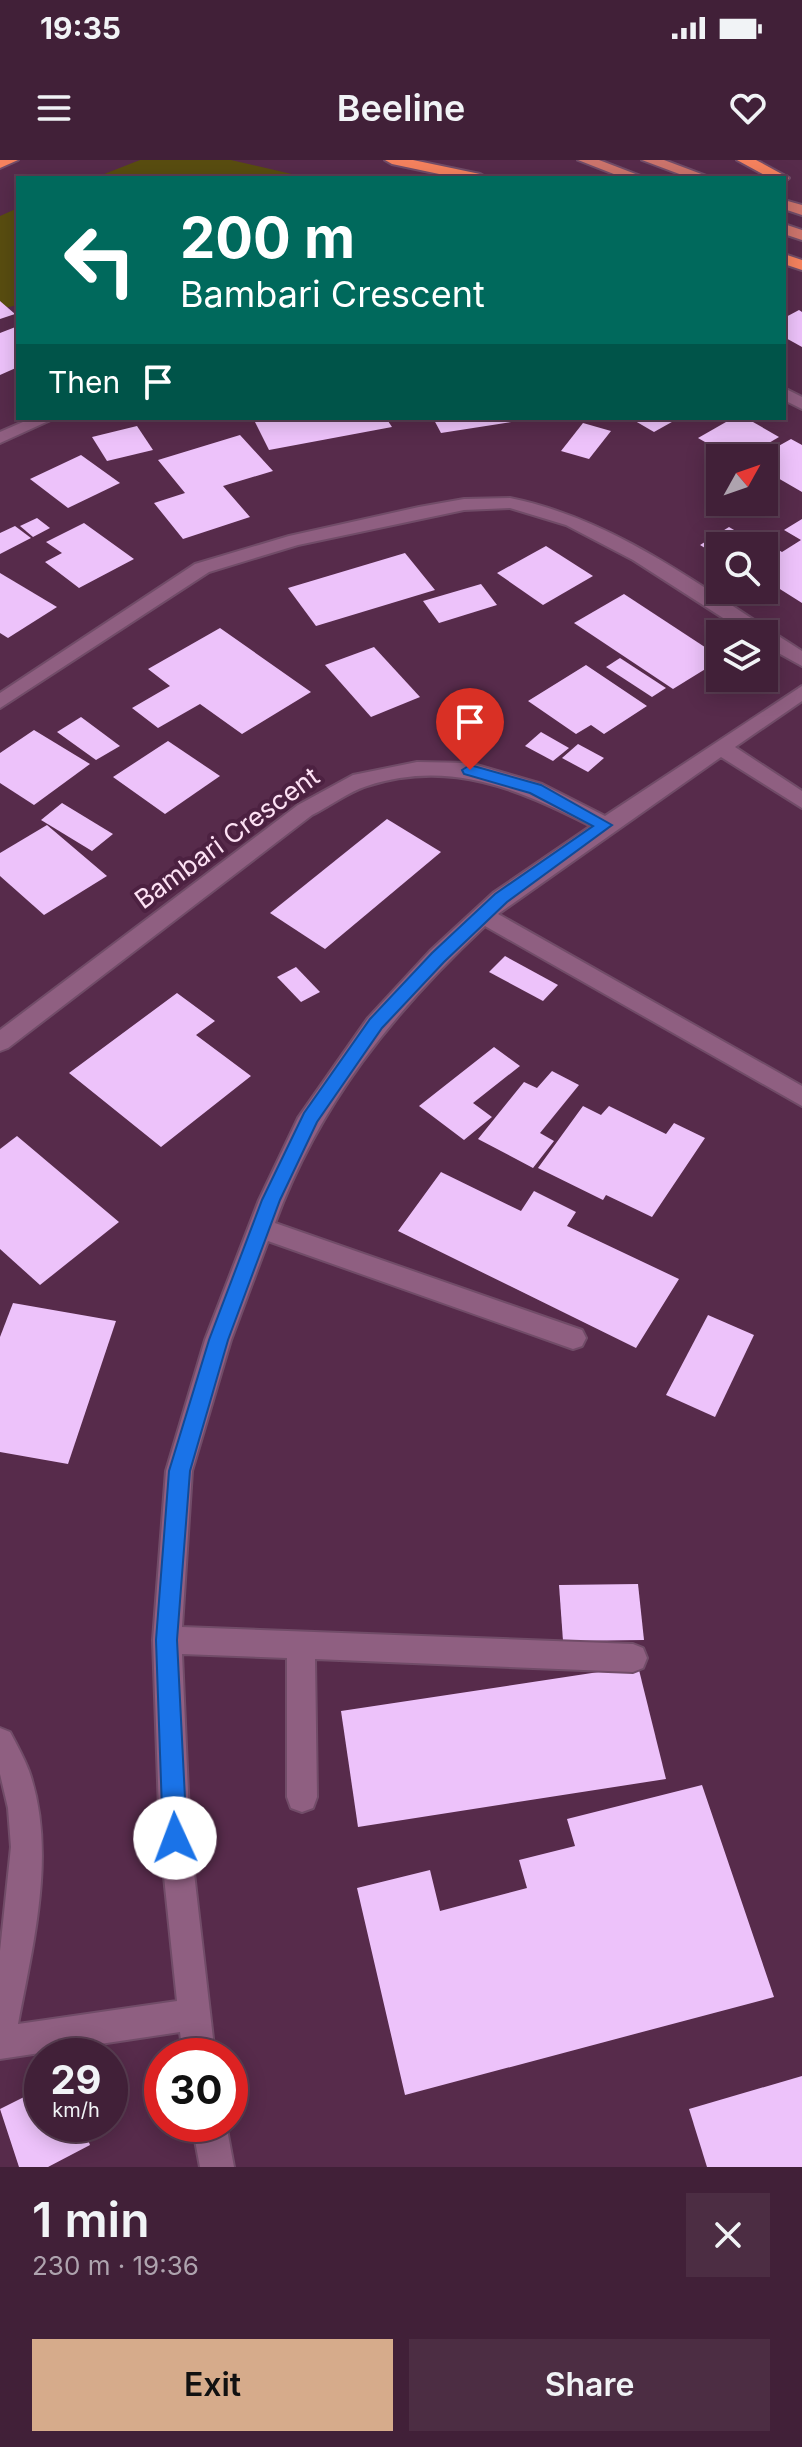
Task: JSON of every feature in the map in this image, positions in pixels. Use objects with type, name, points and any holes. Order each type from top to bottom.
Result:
[{"type":"highway","points":[[0,164],[11,160]]},
{"type":"highway","points":[[392,160],[470,176]]},
{"type":"highway","points":[[744,160],[778,176]]},
{"type":"main road","points":[[585,160],[633,176]]},
{"type":"main road","points":[[649,160],[699,176]]},
{"type":"street","points":[[0,438],[42,420]]},
{"type":"street","points":[[0,702],[202,568],[239,554],[462,504],[511,503],[569,522],[620,545],[738,620]]},
{"type":"street","points":[[778,645],[802,660]]},
{"type":"street","points":[[197,2038],[175,1838],[167,1640],[179,1471],[218,1340],[261,1228],[310,1118],[376,1024],[501,898],[802,692]]},
{"type":"street","points":[[720,747],[802,801]]},
{"type":"street","name":"Bambari Crescent","points":[[0,1042],[305,810],[360,780],[417,769],[470,770],[535,789],[605,825]]},
{"type":"street","points":[[483,915],[802,1097]]},
{"type":"street","points":[[261,1228],[573,1338]]},
{"type":"street","points":[[167,1640],[633,1658]]},
{"type":"street","points":[[301,1646],[302,1797]]},
{"type":"street","points":[[0,1742],[13,1762],[22,1804],[26,1854],[0,2037]]},
{"type":"street","points":[[0,2043],[195,2014]]},
{"type":"street","points":[[212,2142],[217,2167]]},
{"type":"shaded area","points":[[140,160],[231,160],[300,176],[99,176]]},
{"type":"shaded area","points":[[16,209],[16,305],[0,309],[0,216]]},
{"type":"building","points":[[0,301],[15,314],[0,319]]},
{"type":"building","points":[[799,310],[802,312],[802,347],[786,338],[786,317]]},
{"type":"building","points":[[16,327],[16,368],[0,375],[0,333]]},
{"type":"building","points":[[254,420],[387,420],[392,427],[269,450]]},
{"type":"building","points":[[434,420],[524,420],[441,433]]},
{"type":"building","points":[[633,420],[675,420],[654,432]]},
{"type":"building","points":[[730,420],[749,420],[779,437],[767,444],[708,444],[698,438]]},
{"type":"building","points":[[583,423],[611,431],[589,459],[561,451]]},
{"type":"building","points":[[137,426],[153,450],[107,461],[92,437]]},
{"type":"building","points":[[240,435],[273,471],[223,486],[250,517],[183,539],[154,503],[185,493],[158,460]]},
{"type":"building","points":[[791,439],[802,445],[802,492],[778,478],[778,446]]},
{"type":"building","points":[[81,455],[120,483],[68,508],[30,479]]},
{"type":"building","points":[[37,518],[50,528],[33,537],[20,526]]},
{"type":"building","points":[[802,519],[802,603],[778,588],[778,550],[782,552],[801,540],[784,530]]},
{"type":"building","points":[[84,523],[134,559],[79,588],[45,562],[62,553],[46,542]]},
{"type":"building","points":[[15,526],[31,538],[0,554],[0,533]]},
{"type":"building","points":[[729,527],[737,532],[721,532]]},
{"type":"building","points":[[546,546],[593,576],[543,605],[497,573]]},
{"type":"building","points":[[405,553],[435,590],[316,626],[288,588]]},
{"type":"building","points":[[0,573],[57,607],[8,638],[0,633]]},
{"type":"building","points":[[481,584],[497,605],[439,623],[423,601]]},
{"type":"building","points":[[624,594],[706,648],[706,669],[673,689],[574,623]]},
{"type":"building","points":[[220,628],[311,692],[242,734],[200,704],[158,728],[132,708],[170,686],[148,669]]},
{"type":"building","points":[[374,647],[420,697],[371,717],[325,665]]},
{"type":"building","points":[[620,658],[666,688],[652,697],[606,667]]},
{"type":"building","points":[[586,665],[647,706],[604,734],[591,725],[576,734],[528,701]]},
{"type":"building","points":[[81,717],[120,746],[96,760],[57,732]]},
{"type":"building","points":[[34,730],[90,764],[34,805],[0,783],[0,753]]},
{"type":"building","points":[[541,732],[569,748],[553,761],[525,746]]},
{"type":"building","points":[[168,741],[220,776],[165,814],[113,777]]},
{"type":"building","points":[[578,744],[604,758],[588,772],[562,758]]},
{"type":"building","points":[[62,803],[113,834],[92,851],[41,820]]},
{"type":"building","points":[[387,819],[441,852],[325,949],[270,913]]},
{"type":"building","points":[[47,825],[107,876],[44,915],[0,876],[0,853]]},
{"type":"building","points":[[505,956],[558,985],[543,1001],[489,972]]},
{"type":"building","points":[[296,967],[320,992],[301,1002],[277,977]]},
{"type":"building","points":[[177,993],[215,1021],[196,1035],[251,1076],[161,1147],[69,1073]]},
{"type":"building","points":[[494,1047],[520,1066],[473,1103],[492,1117],[464,1140],[419,1106]]},
{"type":"building","points":[[552,1071],[579,1085],[540,1133],[554,1141],[533,1168],[478,1139],[524,1082],[537,1088]]},
{"type":"building","points":[[583,1106],[601,1115],[609,1106],[666,1134],[674,1123],[705,1138],[652,1217],[606,1195],[603,1200],[538,1168]]},
{"type":"building","points":[[17,1136],[119,1222],[40,1285],[0,1249],[0,1149]]},
{"type":"building","points":[[441,1172],[521,1211],[534,1191],[576,1212],[567,1226],[679,1279],[636,1348],[398,1231]]},
{"type":"building","points":[[13,1303],[116,1321],[68,1464],[0,1452],[0,1337]]},
{"type":"building","points":[[708,1315],[754,1335],[715,1417],[666,1395]]},
{"type":"building","points":[[638,1584],[644,1640],[563,1641],[559,1585]]},
{"type":"building","points":[[638,1666],[666,1779],[358,1827],[341,1711]]},
{"type":"building","points":[[702,1785],[774,1997],[405,2095],[357,1888],[430,1870],[440,1911],[527,1888],[519,1860],[575,1846],[567,1819]]},
{"type":"building","points":[[802,2076],[802,2167],[707,2167],[689,2109]]},
{"type":"building","points":[[24,2097],[24,2142],[89,2142],[90,2145],[48,2167],[19,2167],[0,2109]]},
{"type":"route","points":[[175,1838],[167,1640],[179,1471],[218,1340],[271,1200],[310,1118],[376,1024],[438,957],[501,898],[605,825],[535,789],[470,770]]}]
